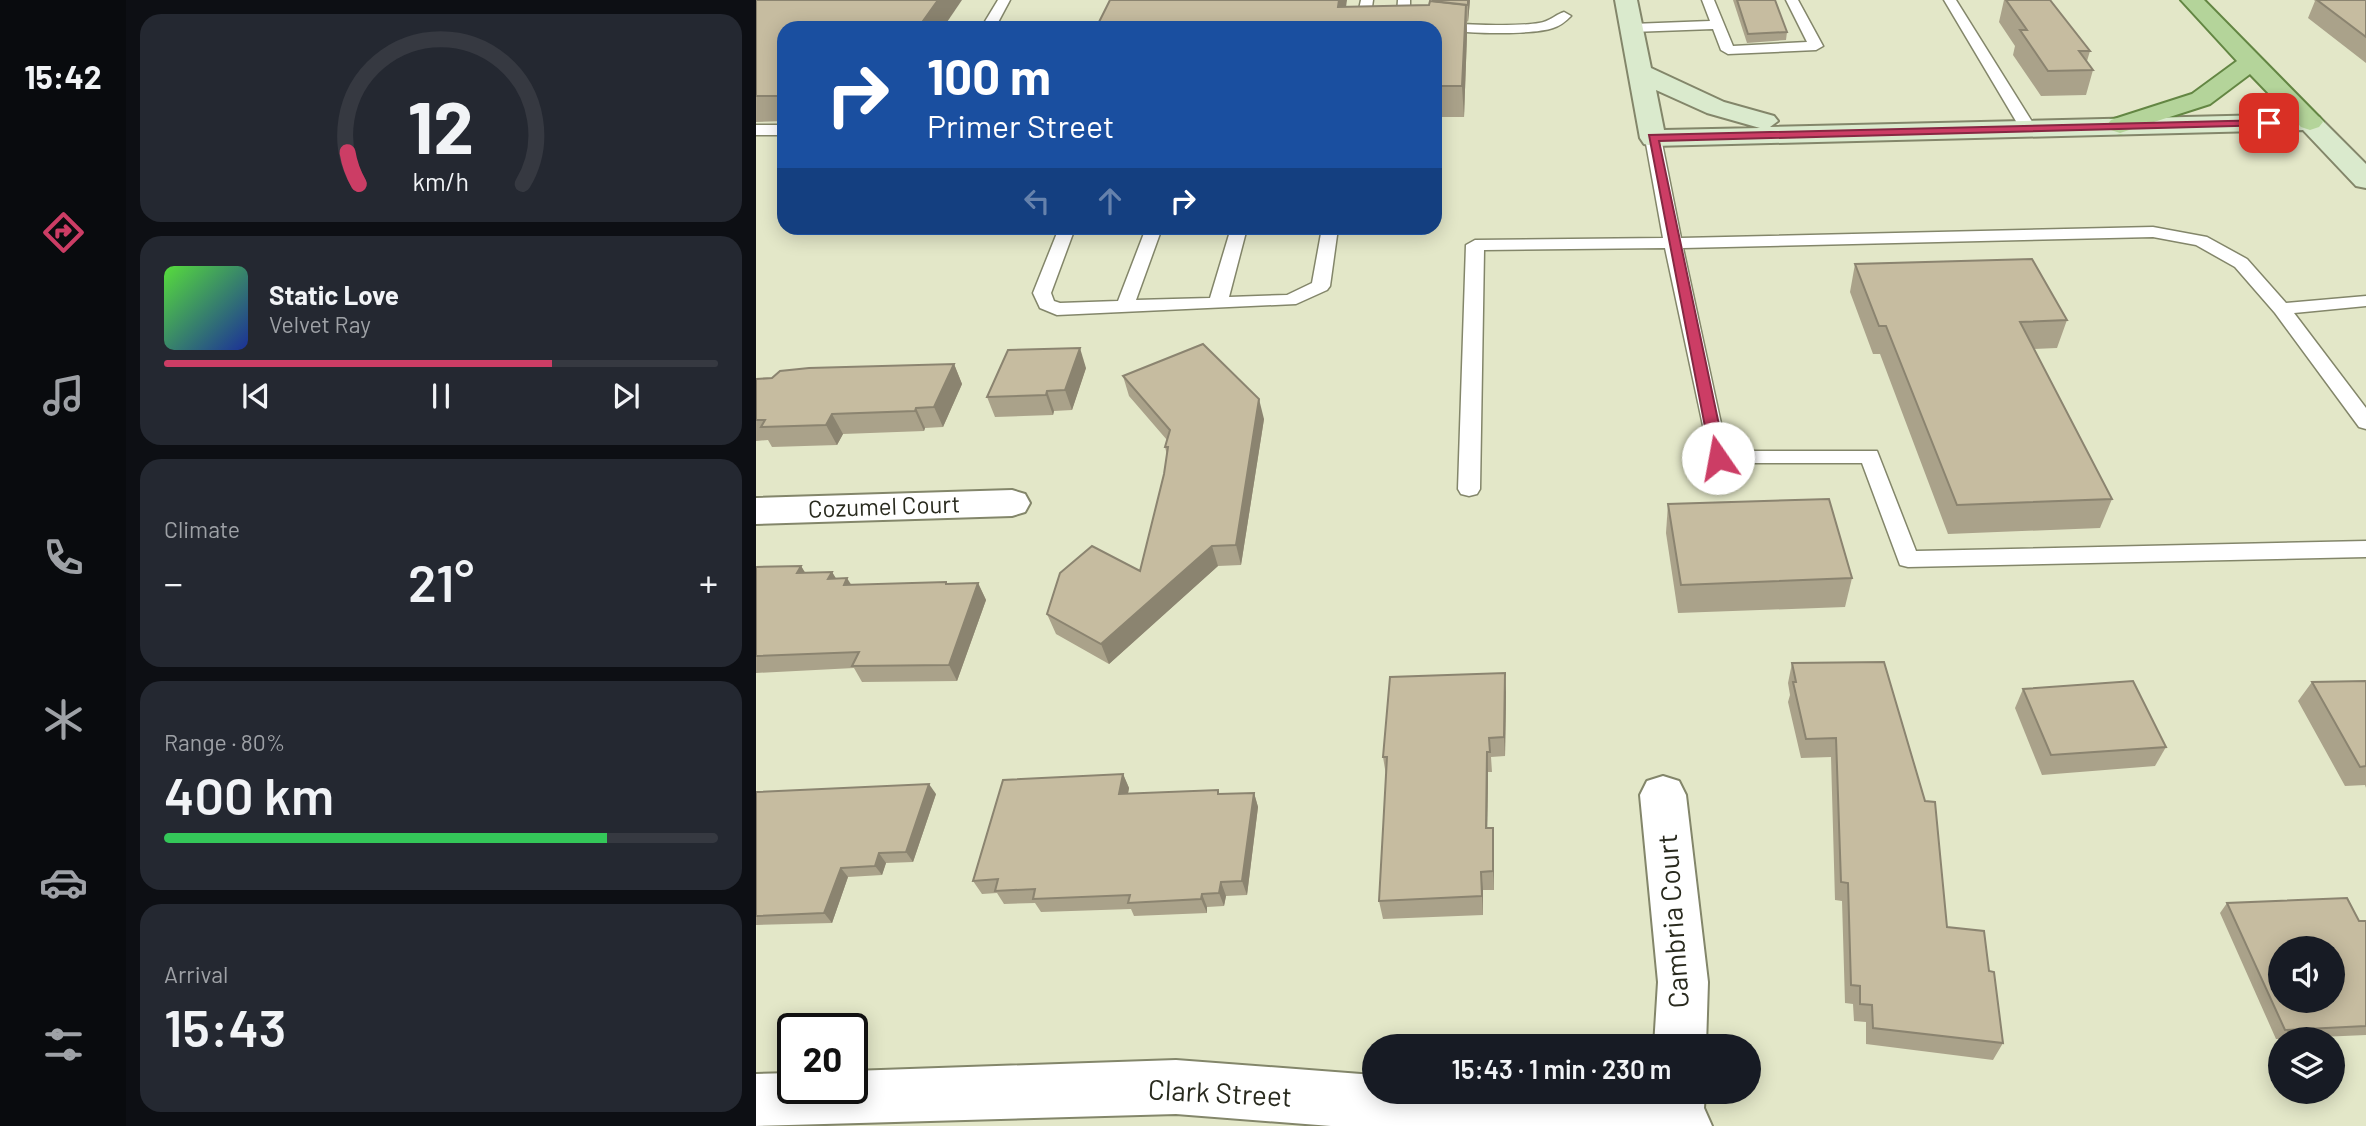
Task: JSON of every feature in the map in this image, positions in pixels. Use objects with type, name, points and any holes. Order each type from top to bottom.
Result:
[{"type":"main road","points":[[2192,0],[2310,122]]},
{"type":"main road","points":[[2120,125],[2202,99],[2250,62]]},
{"type":"street","points":[[1626,0],[1653,138],[2310,122],[2366,180]]},
{"type":"street","points":[[1639,71],[1713,109],[1741,117],[1844,132]]},
{"type":"street","name":"Cozumel Court","points":[[756,511],[1012,503]]},
{"type":"street","name":"Cambria Court","points":[[1664,795],[1682,982],[1680,1034]]},
{"type":"street","name":"Clark Street","points":[[756,1101],[1176,1087],[1299,1112],[1679,1114]]},
{"type":"lane","points":[[992,21],[1004,0]]},
{"type":"lane","points":[[1363,21],[1367,0]]},
{"type":"lane","points":[[1405,0],[1402,13],[1412,21]]},
{"type":"lane","points":[[1709,0],[1728,50],[1816,46],[1792,0]]},
{"type":"lane","points":[[1950,0],[2028,128]]},
{"type":"lane","points":[[1442,26],[1536,28],[1550,25],[1564,16]]},
{"type":"lane","points":[[1632,28],[1717,25]]},
{"type":"lane","points":[[756,131],[777,130]]},
{"type":"lane","points":[[1653,138],[1718,458],[1870,456],[1908,559],[2366,549]]},
{"type":"lane","points":[[1469,489],[1475,245],[2153,232],[2201,241],[2241,263],[2281,309],[2366,422]]},
{"type":"lane","points":[[1064,235],[1042,293],[1046,304],[1056,309],[1290,300],[1321,286],[1329,235]]},
{"type":"lane","points":[[1125,306],[1151,235]]},
{"type":"lane","points":[[1218,303],[1237,235]]},
{"type":"lane","points":[[2281,309],[2366,301]]},
{"type":"building","points":[[756,0],[938,0],[923,21],[777,21],[777,96],[756,96]]},
{"type":"building","points":[[1110,0],[1339,0],[1338,7],[1429,5],[1430,1],[1466,5],[1462,86],[1442,86],[1442,21],[1100,21]]},
{"type":"building","points":[[1468,0],[1468,5],[1433,1]]},
{"type":"building","points":[[1737,0],[1775,0],[1787,32],[1748,34]]},
{"type":"building","points":[[2006,0],[2050,0],[2090,51],[2079,51],[2093,70],[2048,71],[2020,30],[2027,30]]},
{"type":"building","points":[[2317,0],[2366,0],[2366,37]]},
{"type":"building","points":[[2032,259],[2067,320],[2020,322],[2112,499],[1957,505],[1886,326],[1879,326],[1855,264]]},
{"type":"building","points":[[1203,344],[1259,399],[1236,545],[1212,546],[1101,644],[1047,614],[1060,573],[1092,546],[1140,571],[1164,474],[1168,447],[1165,447],[1170,430],[1123,376]]},
{"type":"building","points":[[1080,348],[1065,390],[1047,391],[1046,395],[987,397],[1008,350]]},
{"type":"building","points":[[954,364],[934,407],[916,408],[915,411],[832,414],[826,425],[761,427],[765,420],[756,420],[756,379],[772,378],[780,371]]},
{"type":"building","points":[[1829,499],[1852,578],[1681,585],[1668,504]]},
{"type":"building","points":[[801,566],[797,573],[832,572],[828,579],[847,578],[844,585],[978,583],[949,665],[852,666],[859,652],[756,656],[756,567]]},
{"type":"building","points":[[1884,662],[1925,801],[1935,802],[1947,927],[1984,931],[1989,971],[1994,972],[2003,1043],[1873,1028],[1872,1005],[1860,1004],[1860,986],[1851,985],[1848,883],[1841,882],[1836,738],[1806,739],[1793,682],[1796,682],[1792,663]]},
{"type":"building","points":[[1505,673],[1504,737],[1489,738],[1490,752],[1487,752],[1486,828],[1493,828],[1493,871],[1481,872],[1482,896],[1379,901],[1387,757],[1383,757],[1390,677]]},
{"type":"building","points":[[2133,681],[2166,747],[2051,755],[2023,689]]},
{"type":"building","points":[[2366,681],[2366,766],[2360,767],[2312,682]]},
{"type":"building","points":[[1123,774],[1119,794],[1218,790],[1218,794],[1254,793],[1242,881],[1221,882],[1219,893],[1202,894],[1201,899],[1128,903],[1130,895],[1033,899],[1035,889],[995,891],[998,879],[973,881],[1003,780]]},
{"type":"building","points":[[929,784],[906,852],[879,853],[875,866],[841,868],[824,913],[756,916],[756,792]]},
{"type":"building","points":[[2347,898],[2359,921],[2366,921],[2366,1026],[2284,1027],[2277,1013],[2345,1013],[2345,936],[2268,936],[2268,993],[2227,903]]},
{"type":"route","points":[[1718,458],[1653,138],[2269,123]]}]
